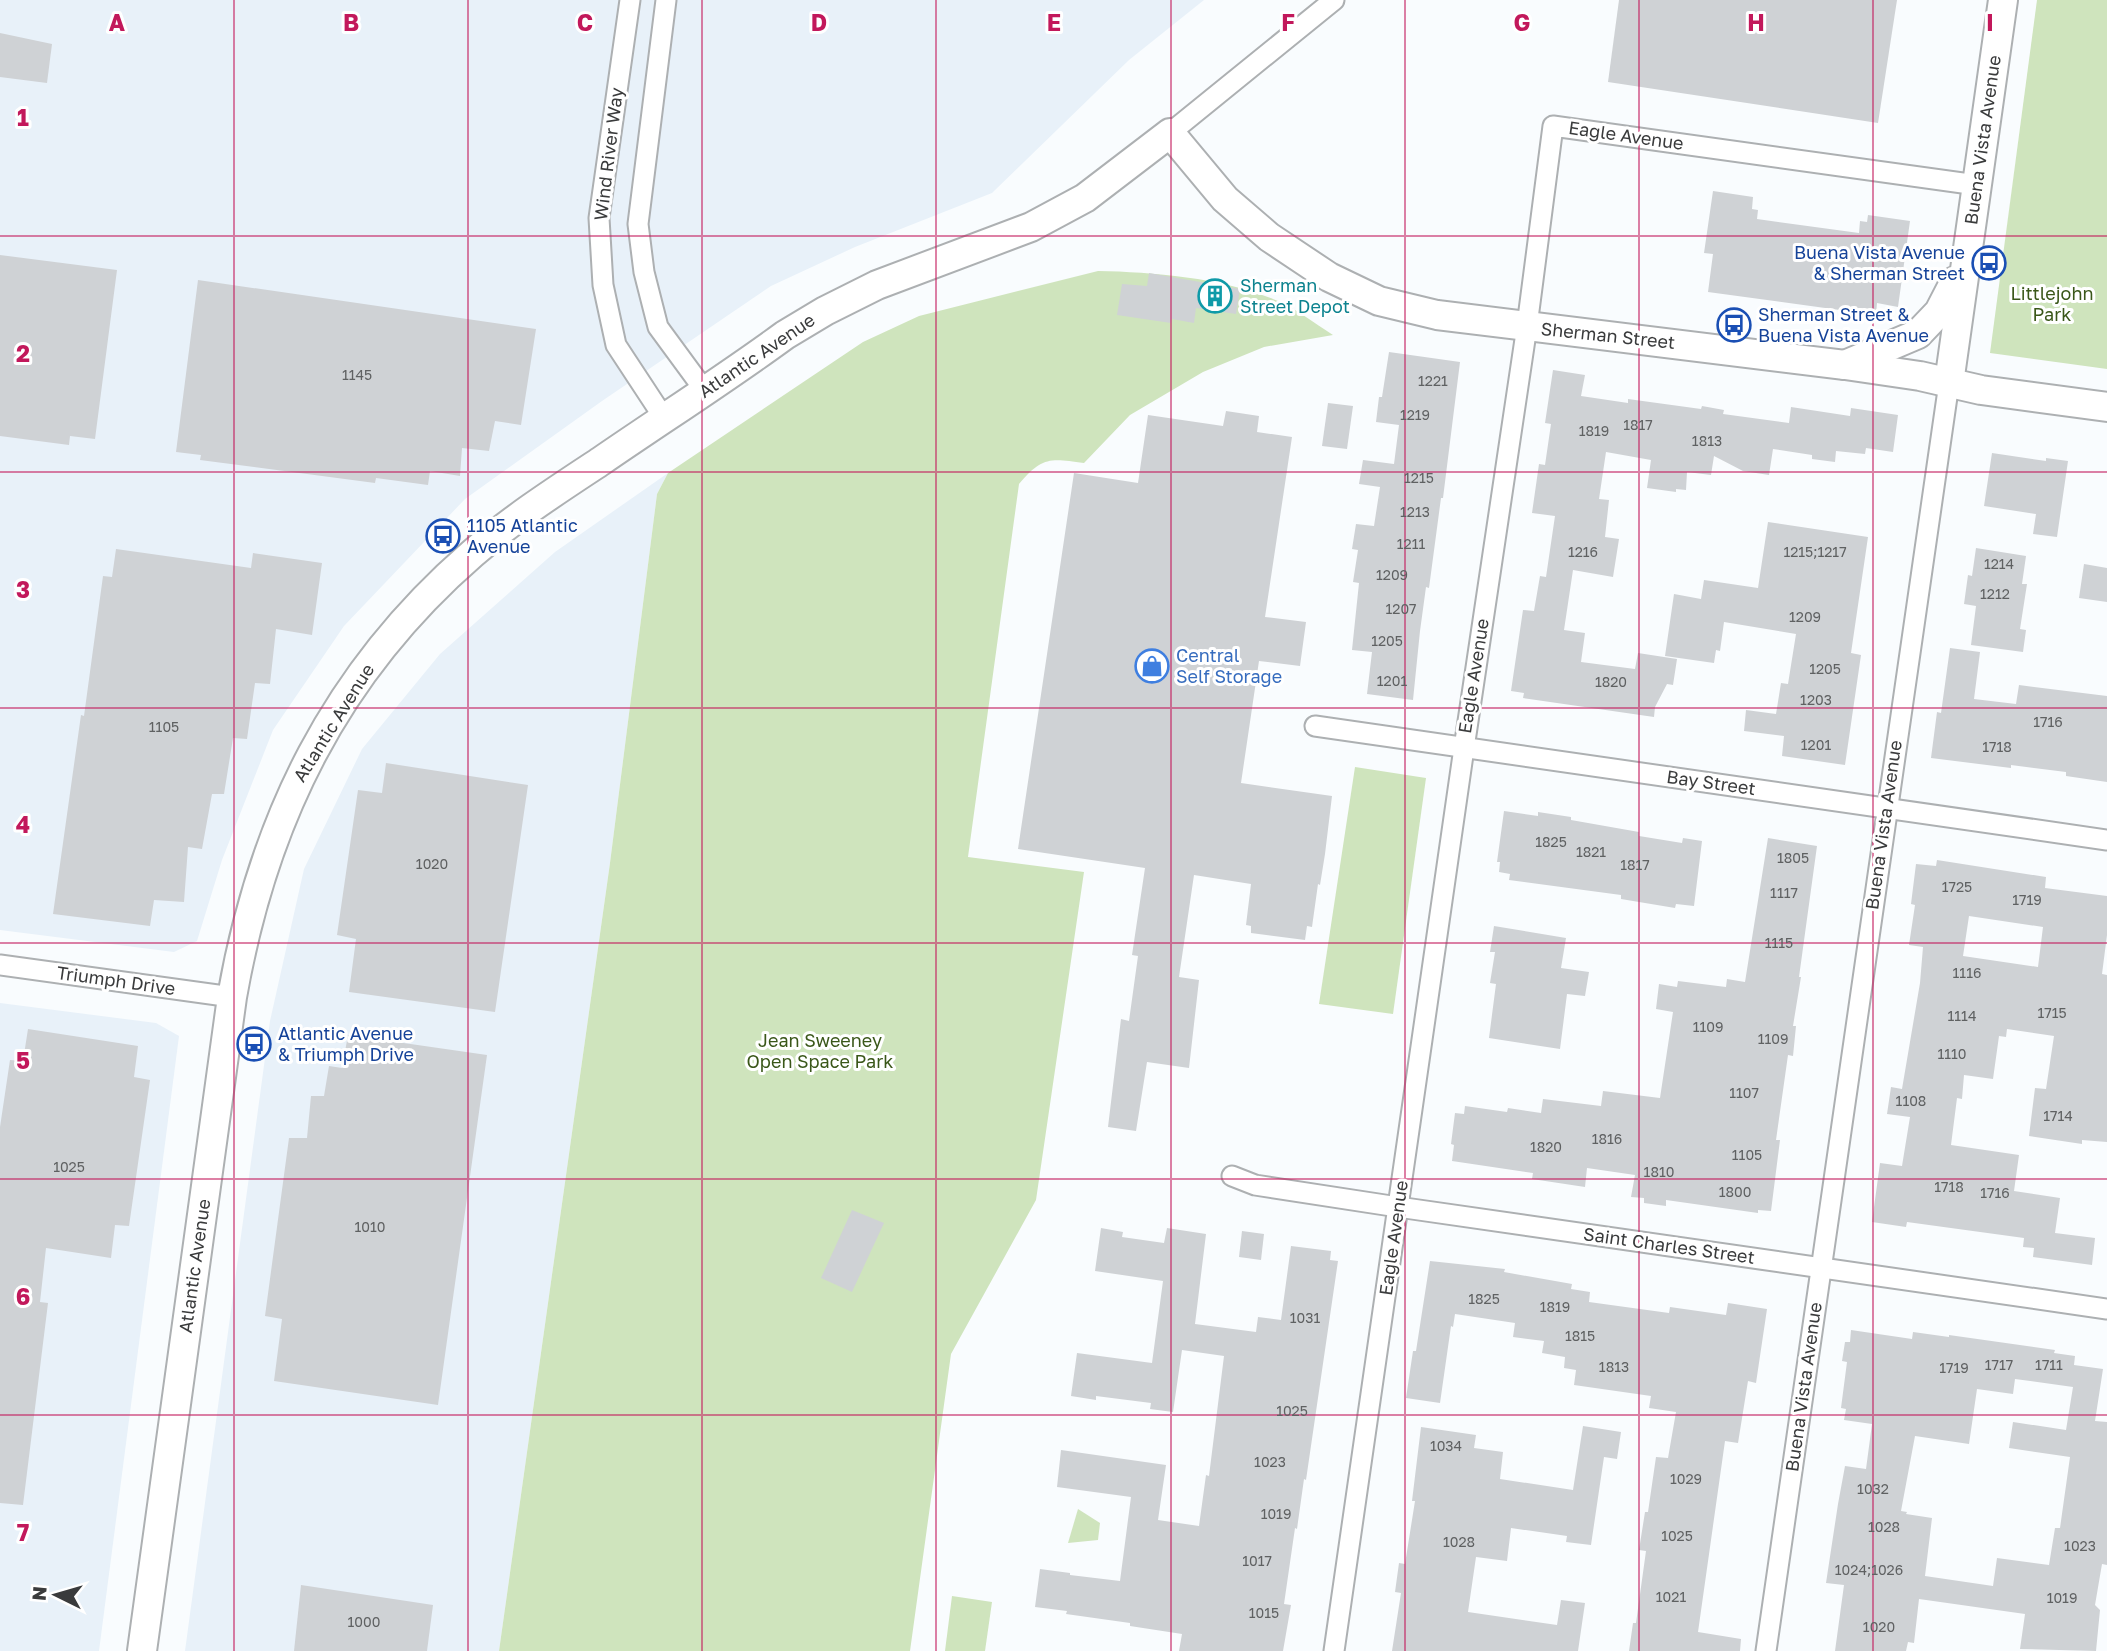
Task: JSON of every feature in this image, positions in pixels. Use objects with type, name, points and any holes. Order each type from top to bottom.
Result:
[{"type":"street","name":"Wind River Way","points":[[630,0],[599,218],[603,285],[617,345],[664,418]]},
{"type":"street","points":[[666,0],[638,224],[644,272],[658,327],[705,391]]},
{"type":"street","points":[[1170,133],[1334,0]]},
{"type":"street","name":"Buena Vista Avenue","points":[[1766,1651],[2003,0]]},
{"type":"street","name":"Eagle Avenue","points":[[1335,1651],[1527,326],[1553,126],[1977,185]]},
{"type":"street","name":"Atlantic Avenue","points":[[142,1651],[232,997],[242,943],[257,886],[295,784],[346,695],[407,617],[474,553],[551,494],[785,335],[825,311],[877,285],[1031,227],[1085,198],[1170,133]]},
{"type":"street","name":"Sherman Street","points":[[1170,133],[1225,199],[1269,237],[1329,278],[1379,302],[1437,315],[1731,349],[1845,365],[1981,390],[2107,407]]},
{"type":"street","points":[[1845,365],[1918,334],[1939,312],[1964,264]]},
{"type":"street","name":"Bay Street","points":[[1315,726],[2107,840]]},
{"type":"street","name":"Triumph Drive","points":[[0,965],[232,997]]},
{"type":"street","name":"Saint Charles Street","points":[[1232,1176],[1255,1185],[1398,1207],[2107,1309]]},
{"type":"shaded area","points":[[0,0],[1204,0],[1129,60],[992,193],[855,247],[771,286],[602,401],[465,499],[344,626],[273,730],[222,860],[197,941],[174,952],[0,930]]},
{"type":"shaded area","points":[[668,473],[657,494],[610,863],[499,1651],[185,1651],[270,1021],[304,869],[362,749],[440,654],[555,552]]},
{"type":"shaded area","points":[[0,1003],[156,1023],[179,1036],[99,1651],[0,1651]]},
{"type":"green space","name":"Littlejohn Park","points":[[2037,0],[2107,0],[2107,369],[1990,353]]},
{"type":"green space","name":"Jean Sweeney Open Space Park","points":[[1098,271],[1164,275],[1232,286],[1281,302],[1333,335],[1264,347],[1203,372],[1130,415],[1084,463],[1054,460],[1040,464],[1019,484],[968,857],[1084,872],[1036,1200],[951,1354],[910,1651],[499,1651],[610,863],[657,494],[668,473],[863,342],[919,316]]},
{"type":"green space","points":[[1355,767],[1426,778],[1393,1014],[1319,1004]]},
{"type":"green space","points":[[1078,1509],[1100,1523],[1098,1540],[1068,1543]]},
{"type":"green space","points":[[952,1596],[992,1602],[985,1651],[945,1651]]},
{"type":"building","points":[[1619,0],[1897,0],[1878,123],[1608,82]]},
{"type":"building","points":[[0,33],[52,44],[47,83],[0,77]]},
{"type":"building","points":[[1713,191],[1753,197],[1752,209],[1758,210],[1757,219],[1859,233],[1860,221],[1867,222],[1868,215],[1910,221],[1898,307],[1877,303],[1876,315],[1708,292],[1713,254],[1704,253]]},
{"type":"building","points":[[0,255],[117,270],[95,439],[70,436],[69,445],[0,436]]},
{"type":"building","name":"Sherman Street Depot","points":[[1149,273],[1240,289],[1236,314],[1196,308],[1194,323],[1172,319],[1171,323],[1117,315],[1122,284],[1147,286]]},
{"type":"building","points":[[198,280],[536,329],[521,425],[495,421],[489,451],[462,448],[460,476],[430,471],[428,485],[376,478],[375,483],[200,460],[201,455],[176,452]]},
{"type":"building","points":[[1389,352],[1460,362],[1443,498],[1429,588],[1426,587],[1413,700],[1367,694],[1372,652],[1352,650],[1359,583],[1353,582],[1358,550],[1352,549],[1356,524],[1374,526],[1380,487],[1359,484],[1363,460],[1394,464],[1399,425],[1376,422]]},
{"type":"building","points":[[1553,370],[1585,375],[1581,396],[1628,403],[1628,399],[1701,409],[1702,406],[1724,410],[1723,414],[1789,423],[1791,407],[1850,416],[1851,408],[1898,415],[1893,452],[1866,448],[1865,454],[1836,451],[1835,462],[1812,459],[1812,455],[1773,449],[1769,475],[1743,471],[1714,456],[1711,475],[1687,472],[1686,490],[1676,489],[1676,492],[1647,488],[1651,460],[1606,452],[1599,499],[1609,500],[1605,537],[1619,539],[1613,577],[1573,570],[1564,630],[1585,633],[1581,662],[1635,669],[1638,653],[1677,659],[1673,685],[1667,684],[1655,707],[1654,717],[1523,698],[1524,693],[1511,691],[1523,610],[1534,611],[1540,576],[1546,577],[1555,516],[1532,513],[1539,464],[1545,465],[1551,424],[1545,423]]},
{"type":"building","points":[[1328,403],[1353,406],[1347,449],[1322,446]]},
{"type":"building","name":"Central Self Storage","points":[[1226,411],[1259,416],[1257,432],[1292,437],[1265,617],[1306,622],[1300,666],[1259,661],[1241,783],[1332,796],[1320,885],[1318,884],[1312,927],[1307,926],[1305,940],[1251,933],[1251,926],[1246,925],[1251,884],[1194,875],[1179,977],[1199,980],[1189,1068],[1147,1062],[1136,1131],[1108,1127],[1121,1019],[1129,1021],[1138,956],[1132,955],[1145,868],[1018,849],[1074,473],[1138,483],[1148,415],[1223,426]]},
{"type":"building","points":[[1992,453],[2046,461],[2046,458],[2068,461],[2057,537],[2033,534],[2036,514],[1984,506]]},
{"type":"building","points":[[1768,522],[1868,537],[1851,653],[1861,655],[1845,765],[1782,756],[1784,736],[1744,731],[1746,710],[1776,714],[1781,683],[1788,684],[1796,634],[1724,622],[1720,651],[1716,650],[1714,663],[1665,656],[1674,594],[1701,599],[1704,580],[1758,588]]},
{"type":"building","points":[[1976,548],[2026,556],[2022,584],[2027,584],[2020,629],[2026,630],[2023,652],[1971,645],[1976,606],[1964,604],[1968,575],[1972,576]]},
{"type":"building","points":[[116,549],[251,568],[253,553],[322,563],[312,635],[276,629],[270,684],[255,683],[247,739],[233,738],[224,794],[212,794],[202,849],[188,847],[184,902],[154,900],[150,926],[53,914],[103,576],[112,577]]},
{"type":"building","points":[[2084,564],[2107,568],[2107,602],[2079,598]]},
{"type":"building","points":[[1950,648],[1980,652],[1974,699],[2016,704],[2019,685],[2107,696],[2107,782],[2066,776],[2066,772],[1931,758],[1937,712],[1941,713]]},
{"type":"building","points":[[386,763],[528,785],[495,1012],[349,992],[356,939],[337,935],[358,790],[382,793]]},
{"type":"building","points":[[1504,811],[1571,817],[1571,820],[1639,832],[1639,836],[1682,843],[1683,838],[1702,841],[1694,906],[1676,904],[1675,908],[1621,899],[1621,895],[1509,880],[1510,874],[1499,872],[1500,862],[1497,862]]},
{"type":"building","points":[[1768,838],[1817,846],[1793,1026],[1796,1026],[1793,1056],[1788,1055],[1776,1140],[1780,1140],[1771,1211],[1758,1210],[1758,1213],[1666,1200],[1666,1206],[1644,1203],[1644,1198],[1631,1197],[1635,1175],[1587,1168],[1585,1187],[1532,1179],[1533,1173],[1452,1161],[1455,1113],[1464,1114],[1465,1106],[1507,1112],[1508,1108],[1541,1113],[1543,1099],[1601,1106],[1603,1091],[1660,1098],[1673,1012],[1656,1009],[1659,984],[1677,987],[1678,981],[1726,987],[1727,979],[1745,982]]},
{"type":"building","points":[[1937,860],[2046,877],[2045,888],[2107,896],[2107,935],[2102,974],[2107,975],[2107,1142],[2082,1140],[2082,1144],[2029,1136],[2035,1088],[2046,1089],[2054,1036],[2007,1029],[2006,1037],[1999,1036],[1993,1079],[1964,1075],[1962,1099],[1957,1098],[1951,1145],[2019,1155],[2014,1191],[2060,1198],[2055,1233],[2095,1238],[2092,1265],[2033,1257],[2034,1248],[2023,1247],[2024,1238],[1907,1222],[1906,1227],[1872,1222],[1880,1163],[1902,1166],[1910,1117],[1887,1114],[1891,1087],[1902,1089],[1920,983],[1923,947],[1909,945],[1915,905],[1911,904],[1916,864],[1936,866]],"holes":[[[1969,916],[2043,927],[2038,967],[1963,956]]]},
{"type":"building","points":[[1494,926],[1566,938],[1561,968],[1589,972],[1585,996],[1567,994],[1560,1049],[1489,1038],[1496,984],[1490,983],[1495,952],[1490,952]]},
{"type":"building","points":[[28,1029],[138,1046],[134,1077],[150,1080],[129,1226],[115,1225],[111,1258],[46,1248],[40,1302],[48,1303],[23,1505],[0,1503],[0,1127],[10,1060],[23,1061]]},
{"type":"building","points":[[348,1035],[487,1055],[438,1405],[274,1381],[282,1319],[265,1316],[289,1138],[307,1138],[311,1096],[324,1096],[329,1066],[342,1068]]},
{"type":"building","points":[[852,1210],[884,1223],[852,1292],[821,1278]]},
{"type":"building","points":[[1101,1228],[1123,1232],[1122,1237],[1164,1243],[1167,1228],[1206,1234],[1195,1324],[1256,1332],[1258,1317],[1281,1320],[1291,1246],[1331,1251],[1330,1260],[1338,1261],[1306,1480],[1304,1479],[1297,1529],[1295,1528],[1284,1604],[1291,1605],[1283,1651],[1179,1651],[1182,1634],[1035,1607],[1040,1569],[1120,1581],[1131,1497],[1057,1487],[1061,1450],[1166,1465],[1158,1520],[1199,1526],[1206,1475],[1209,1476],[1224,1356],[1182,1350],[1173,1412],[1150,1409],[1151,1403],[1096,1396],[1096,1400],[1071,1396],[1077,1353],[1152,1363],[1163,1281],[1095,1271]]},
{"type":"building","points":[[1242,1231],[1264,1234],[1261,1260],[1239,1257]]},
{"type":"building","points":[[1430,1261],[1505,1269],[1504,1272],[1572,1284],[1571,1289],[1590,1292],[1589,1302],[1669,1313],[1670,1307],[1726,1315],[1728,1303],[1767,1309],[1756,1383],[1748,1381],[1738,1443],[1725,1441],[1698,1632],[1741,1639],[1740,1651],[1629,1651],[1633,1623],[1636,1623],[1646,1551],[1639,1550],[1645,1512],[1648,1512],[1656,1457],[1668,1458],[1676,1412],[1649,1408],[1651,1396],[1574,1385],[1576,1370],[1564,1368],[1565,1357],[1542,1353],[1544,1341],[1513,1337],[1515,1323],[1455,1314],[1440,1403],[1406,1398]]},
{"type":"building","points":[[1851,1330],[1912,1339],[1913,1332],[1949,1335],[2055,1350],[2054,1353],[2075,1356],[2074,1365],[2103,1369],[2095,1421],[2107,1422],[2107,1565],[2102,1564],[2095,1605],[2100,1610],[2096,1651],[2020,1649],[2025,1614],[1919,1599],[1914,1643],[1908,1642],[1906,1651],[1835,1651],[1844,1585],[1826,1583],[1838,1504],[1845,1466],[1866,1469],[1872,1424],[1844,1420],[1846,1409],[1841,1408],[1847,1362],[1842,1361],[1845,1342],[1850,1342]],"holes":[[[2015,1379],[2073,1387],[2066,1430],[2013,1422],[2009,1448],[2070,1457],[2060,1528],[2055,1528],[2049,1565],[1997,1558],[1993,1586],[1925,1576],[1932,1518],[1901,1511],[1915,1436],[1969,1444],[1977,1389],[2013,1394]]]},
{"type":"building","points":[[1583,1426],[1621,1432],[1617,1459],[1604,1457],[1591,1545],[1566,1542],[1567,1536],[1511,1528],[1507,1561],[1476,1557],[1468,1612],[1557,1625],[1561,1600],[1585,1603],[1578,1651],[1392,1651],[1401,1593],[1395,1592],[1399,1563],[1405,1564],[1415,1501],[1412,1501],[1421,1427],[1476,1435],[1474,1448],[1503,1452],[1500,1479],[1573,1490]]},
{"type":"building","points":[[301,1585],[433,1605],[427,1651],[294,1651]]},
{"type":"place","name":"Buena Vista Avenue & Sherman Street","points":[[1989,263]]},
{"type":"place","name":"Sherman Street Depot","points":[[1215,296]]},
{"type":"place","name":"Sherman Street & Buena Vista Avenue","points":[[1734,325]]},
{"type":"place","name":"1105 Atlantic Avenue","points":[[443,536]]},
{"type":"place","name":"Central Self Storage","points":[[1152,666]]},
{"type":"place","name":"Atlantic Avenue & Triumph Drive","points":[[254,1044]]}]
